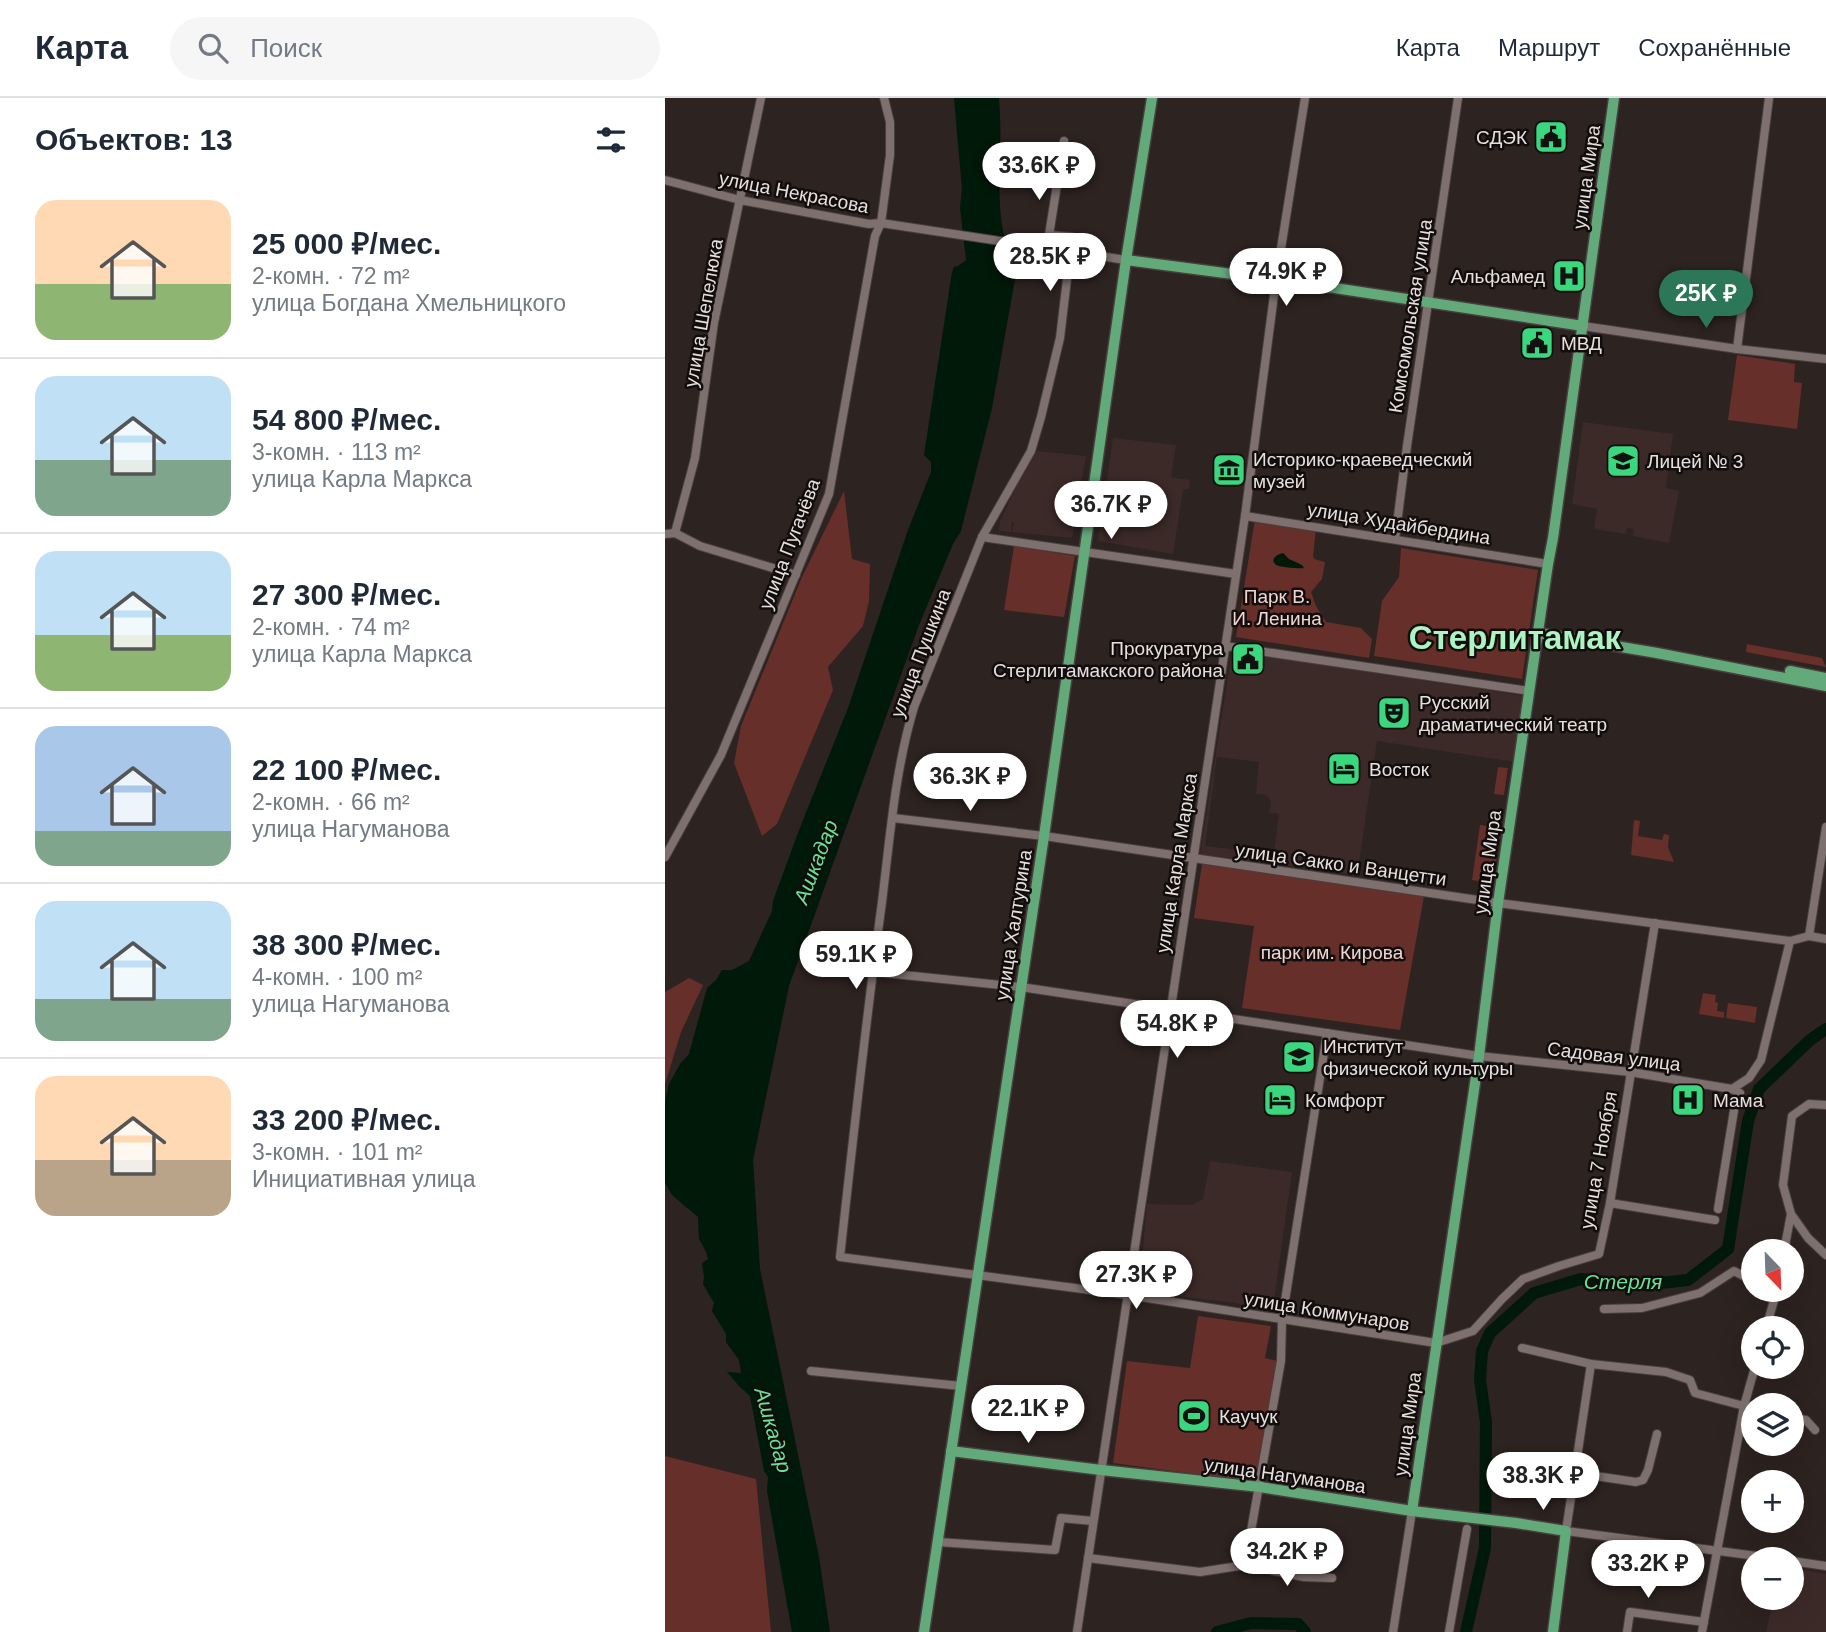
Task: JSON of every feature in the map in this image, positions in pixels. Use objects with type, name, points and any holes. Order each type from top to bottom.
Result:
[{"type":"main road","name":"улица Халтурина","points":[[924,1632],[1152,98]]},
{"type":"main road","name":"улица Мира","points":[[1412,1511],[1615,98]]},
{"type":"main road","points":[[1126,260],[1583,327]]},
{"type":"main road","points":[[1539,630],[1826,678]]},
{"type":"main road","points":[[1539,630],[1826,686]]},
{"type":"main road","name":"улица Нагуманова","points":[[951,1451],[1260,1487],[1412,1511],[1566,1531]]},
{"type":"main road","points":[[1553,1632],[1566,1531]]},
{"type":"street","name":"улица Шепелюка","points":[[675,533],[695,458],[714,323],[761,98]]},
{"type":"street","name":"улица Пугачёва","points":[[665,857],[721,755],[829,494],[875,236],[881,223],[890,138],[890,122],[884,98]]},
{"type":"street","name":"улица Карла Маркса","points":[[1077,1632],[1245,516],[1276,280],[1305,98]]},
{"type":"street","name":"Комсомольская улица","points":[[1395,540],[1458,98]]},
{"type":"street","points":[[1737,349],[1769,98]]},
{"type":"street","points":[[1064,141],[1049,235],[1072,237],[1070,253]]},
{"type":"street","name":"улица Некрасова","points":[[665,180],[740,200],[869,224],[881,223],[1126,260]]},
{"type":"street","name":"улица Пушкина","points":[[840,1256],[873,972],[907,730],[982,537],[1031,450],[1060,338],[1070,253]]},
{"type":"street","points":[[1583,327],[1826,359]]},
{"type":"street","name":"улица Худайбердина","points":[[1245,516],[1548,564]]},
{"type":"street","points":[[665,534],[675,533],[700,546],[796,575]]},
{"type":"street","points":[[982,537],[1236,574]]},
{"type":"street","points":[[1225,646],[1529,691]]},
{"type":"street","name":"улица Сакко и Ванцетти","points":[[893,818],[1044,836],[1498,904],[1790,941],[1809,936],[1826,939]]},
{"type":"street","points":[[1809,936],[1826,827]]},
{"type":"street","name":"улица 7 Ноября","points":[[1436,1343],[1473,1331],[1523,1279],[1599,1254],[1610,1203],[1654,923]]},
{"type":"street","points":[[1719,1209],[1737,1092],[1762,1060],[1790,941]]},
{"type":"street","name":"Садовая улица","points":[[816,966],[1021,988],[1479,1056],[1630,1072],[1737,1092]]},
{"type":"street","points":[[1245,1565],[1281,1361],[1282,1320],[1327,1033]]},
{"type":"street","points":[[1826,1105],[1809,1104],[1792,1116],[1783,1185],[1791,1214],[1808,1238],[1826,1255]]},
{"type":"street","points":[[1610,1203],[1715,1220]]},
{"type":"street","points":[[1786,1239],[1791,1214]]},
{"type":"street","name":"улица Коммунаров","points":[[840,1256],[1128,1295],[1436,1343]]},
{"type":"street","points":[[1604,1309],[1642,1308],[1700,1293],[1734,1271],[1741,1275]]},
{"type":"street","points":[[1522,1348],[1591,1364],[1666,1372],[1690,1380],[1695,1393],[1741,1408]]},
{"type":"street","points":[[1566,1531],[1591,1364]]},
{"type":"street","points":[[811,1371],[961,1386]]},
{"type":"street","points":[[1702,1632],[1741,1420]]},
{"type":"street","points":[[1804,1420],[1815,1430]]},
{"type":"street","points":[[1576,1473],[1636,1482],[1643,1480],[1657,1434]]},
{"type":"street","name":"улица Мира","points":[[1394,1632],[1412,1511]]},
{"type":"street","points":[[938,1542],[1055,1550],[1061,1518],[1093,1521]]},
{"type":"street","points":[[1449,1632],[1467,1530]]},
{"type":"street","name":"улица Нагуманова","points":[[1566,1531],[1741,1554]]},
{"type":"street","points":[[1088,1558],[1200,1572],[1245,1565],[1304,1577],[1332,1578]]},
{"type":"street","points":[[1804,1563],[1826,1566]]},
{"type":"street","points":[[1627,1632],[1630,1612],[1704,1622]]},
{"type":"shaded area","name":"Лицей № 3","points":[[1583,422],[1673,434],[1666,488],[1679,491],[1669,543],[1633,536],[1634,529],[1627,528],[1626,534],[1594,529],[1597,509],[1572,504]]},
{"type":"shaded area","points":[[1113,438],[1176,445],[1171,477],[1190,480],[1189,489],[1183,489],[1173,554],[1098,541]]},
{"type":"shaded area","points":[[1037,451],[1086,456],[1072,538],[1012,532],[1012,522],[1011,532],[999,531],[1000,521],[1016,487]]},
{"type":"shaded area","points":[[1232,651],[1525,696],[1515,762],[1377,741],[1357,875],[1200,854]],"holes":[[[1217,757],[1259,762],[1256,794],[1267,795],[1271,802],[1269,813],[1279,814],[1274,854],[1205,846]]]},
{"type":"shaded area","points":[[1210,1161],[1292,1172],[1273,1308],[1139,1291],[1147,1204],[1192,1205],[1203,1199]]},
{"type":"shaded area","points":[[1804,1570],[1826,1574],[1826,1632],[1766,1632],[1771,1610],[1804,1610]]},
{"type":"green space","points":[[1737,355],[1795,364],[1794,382],[1802,383],[1797,429],[1728,420]]},
{"type":"green space","points":[[844,491],[852,559],[870,564],[869,601],[863,626],[828,667],[833,690],[777,824],[762,836],[734,763],[741,726],[802,577]]},
{"type":"green space","name":"Парк В. И. Ленина","points":[[1255,519],[1316,528],[1313,556],[1314,559],[1325,562],[1322,579],[1311,592],[1316,606],[1326,622],[1361,628],[1372,639],[1369,658],[1236,637]]},
{"type":"green space","points":[[1014,546],[1075,556],[1064,617],[1004,610]]},
{"type":"green space","points":[[1401,548],[1538,570],[1522,679],[1374,656],[1382,601],[1399,577]]},
{"type":"green space","points":[[1747,644],[1822,658],[1826,667],[1746,652]]},
{"type":"green space","points":[[1498,767],[1508,768],[1504,795],[1494,794]]},
{"type":"green space","points":[[1634,820],[1640,821],[1638,836],[1662,840],[1664,834],[1669,835],[1668,847],[1674,862],[1631,855]]},
{"type":"green space","points":[[1480,825],[1501,828],[1493,883],[1472,880]]},
{"type":"green space","name":"парк им. Кирова","points":[[1202,864],[1424,896],[1400,1030],[1242,1008],[1254,926],[1194,918]]},
{"type":"green space","points":[[689,978],[703,985],[681,1032],[665,1084],[665,992]]},
{"type":"green space","points":[[1703,993],[1716,995],[1717,1011],[1724,1012],[1724,1018],[1699,1014]]},
{"type":"green space","points":[[1728,1003],[1757,1007],[1755,1023],[1726,1018]]},
{"type":"green space","name":"Каучук","points":[[1198,1316],[1271,1326],[1265,1358],[1277,1361],[1261,1473],[1248,1481],[1113,1463],[1127,1361],[1190,1368]]},
{"type":"green space","points":[[665,1456],[756,1479],[771,1632],[665,1632]]},
{"type":"water","name":"Ашкадар","points":[[954,98],[999,98],[1000,209],[1005,239],[1017,268],[992,408],[961,531],[919,625],[789,986],[753,1160],[760,1269],[819,1557],[830,1632],[792,1632],[767,1491],[768,1477],[764,1471],[750,1396],[727,1372],[741,1373],[739,1360],[726,1342],[726,1334],[712,1311],[714,1303],[703,1284],[702,1263],[708,1259],[699,1239],[698,1217],[672,1195],[665,1183],[665,1101],[669,1084],[689,1054],[707,988],[722,970],[732,970],[749,961],[772,911],[773,901],[848,708],[908,530],[931,472],[931,462],[924,455],[952,272],[954,267],[966,260],[960,208],[962,189]]},
{"type":"water","points":[[1283,553],[1304,568],[1276,565],[1274,559]]},
{"type":"waterway","name":"Стерля","points":[[1466,1632],[1485,1548],[1486,1422],[1480,1380],[1482,1351],[1490,1333],[1534,1293],[1581,1279],[1643,1285],[1688,1280],[1728,1249],[1748,1121],[1759,1089],[1810,1040],[1826,1029]]},
{"type":"waterway","name":"Стерля","points":[[1217,1632],[1251,1623],[1298,1624],[1305,1632]]},
{"type":"place","name":"СДЭК","points":[[1551,137]]},
{"type":"place","name":"Альфамед","points":[[1569,276]]},
{"type":"place","name":"МВД","points":[[1537,343]]},
{"type":"place","name":"Лицей № 3","points":[[1623,461]]},
{"type":"place","name":"Историко-краеведческий музей","points":[[1229,470]]},
{"type":"place","name":"Прокуратура Стерлитамакского района","points":[[1248,659]]},
{"type":"place","name":"Русский драматический театр","points":[[1394,713]]},
{"type":"place","name":"Восток","points":[[1344,769]]},
{"type":"place","name":"Институт физической культуры","points":[[1299,1057]]},
{"type":"place","name":"Комфорт","points":[[1280,1100]]},
{"type":"place","name":"Мама","points":[[1688,1100]]},
{"type":"place","name":"Каучук","points":[[1194,1416]]},
{"type":"district","name":"Стерлитамак","points":[[1515,637]]}]
